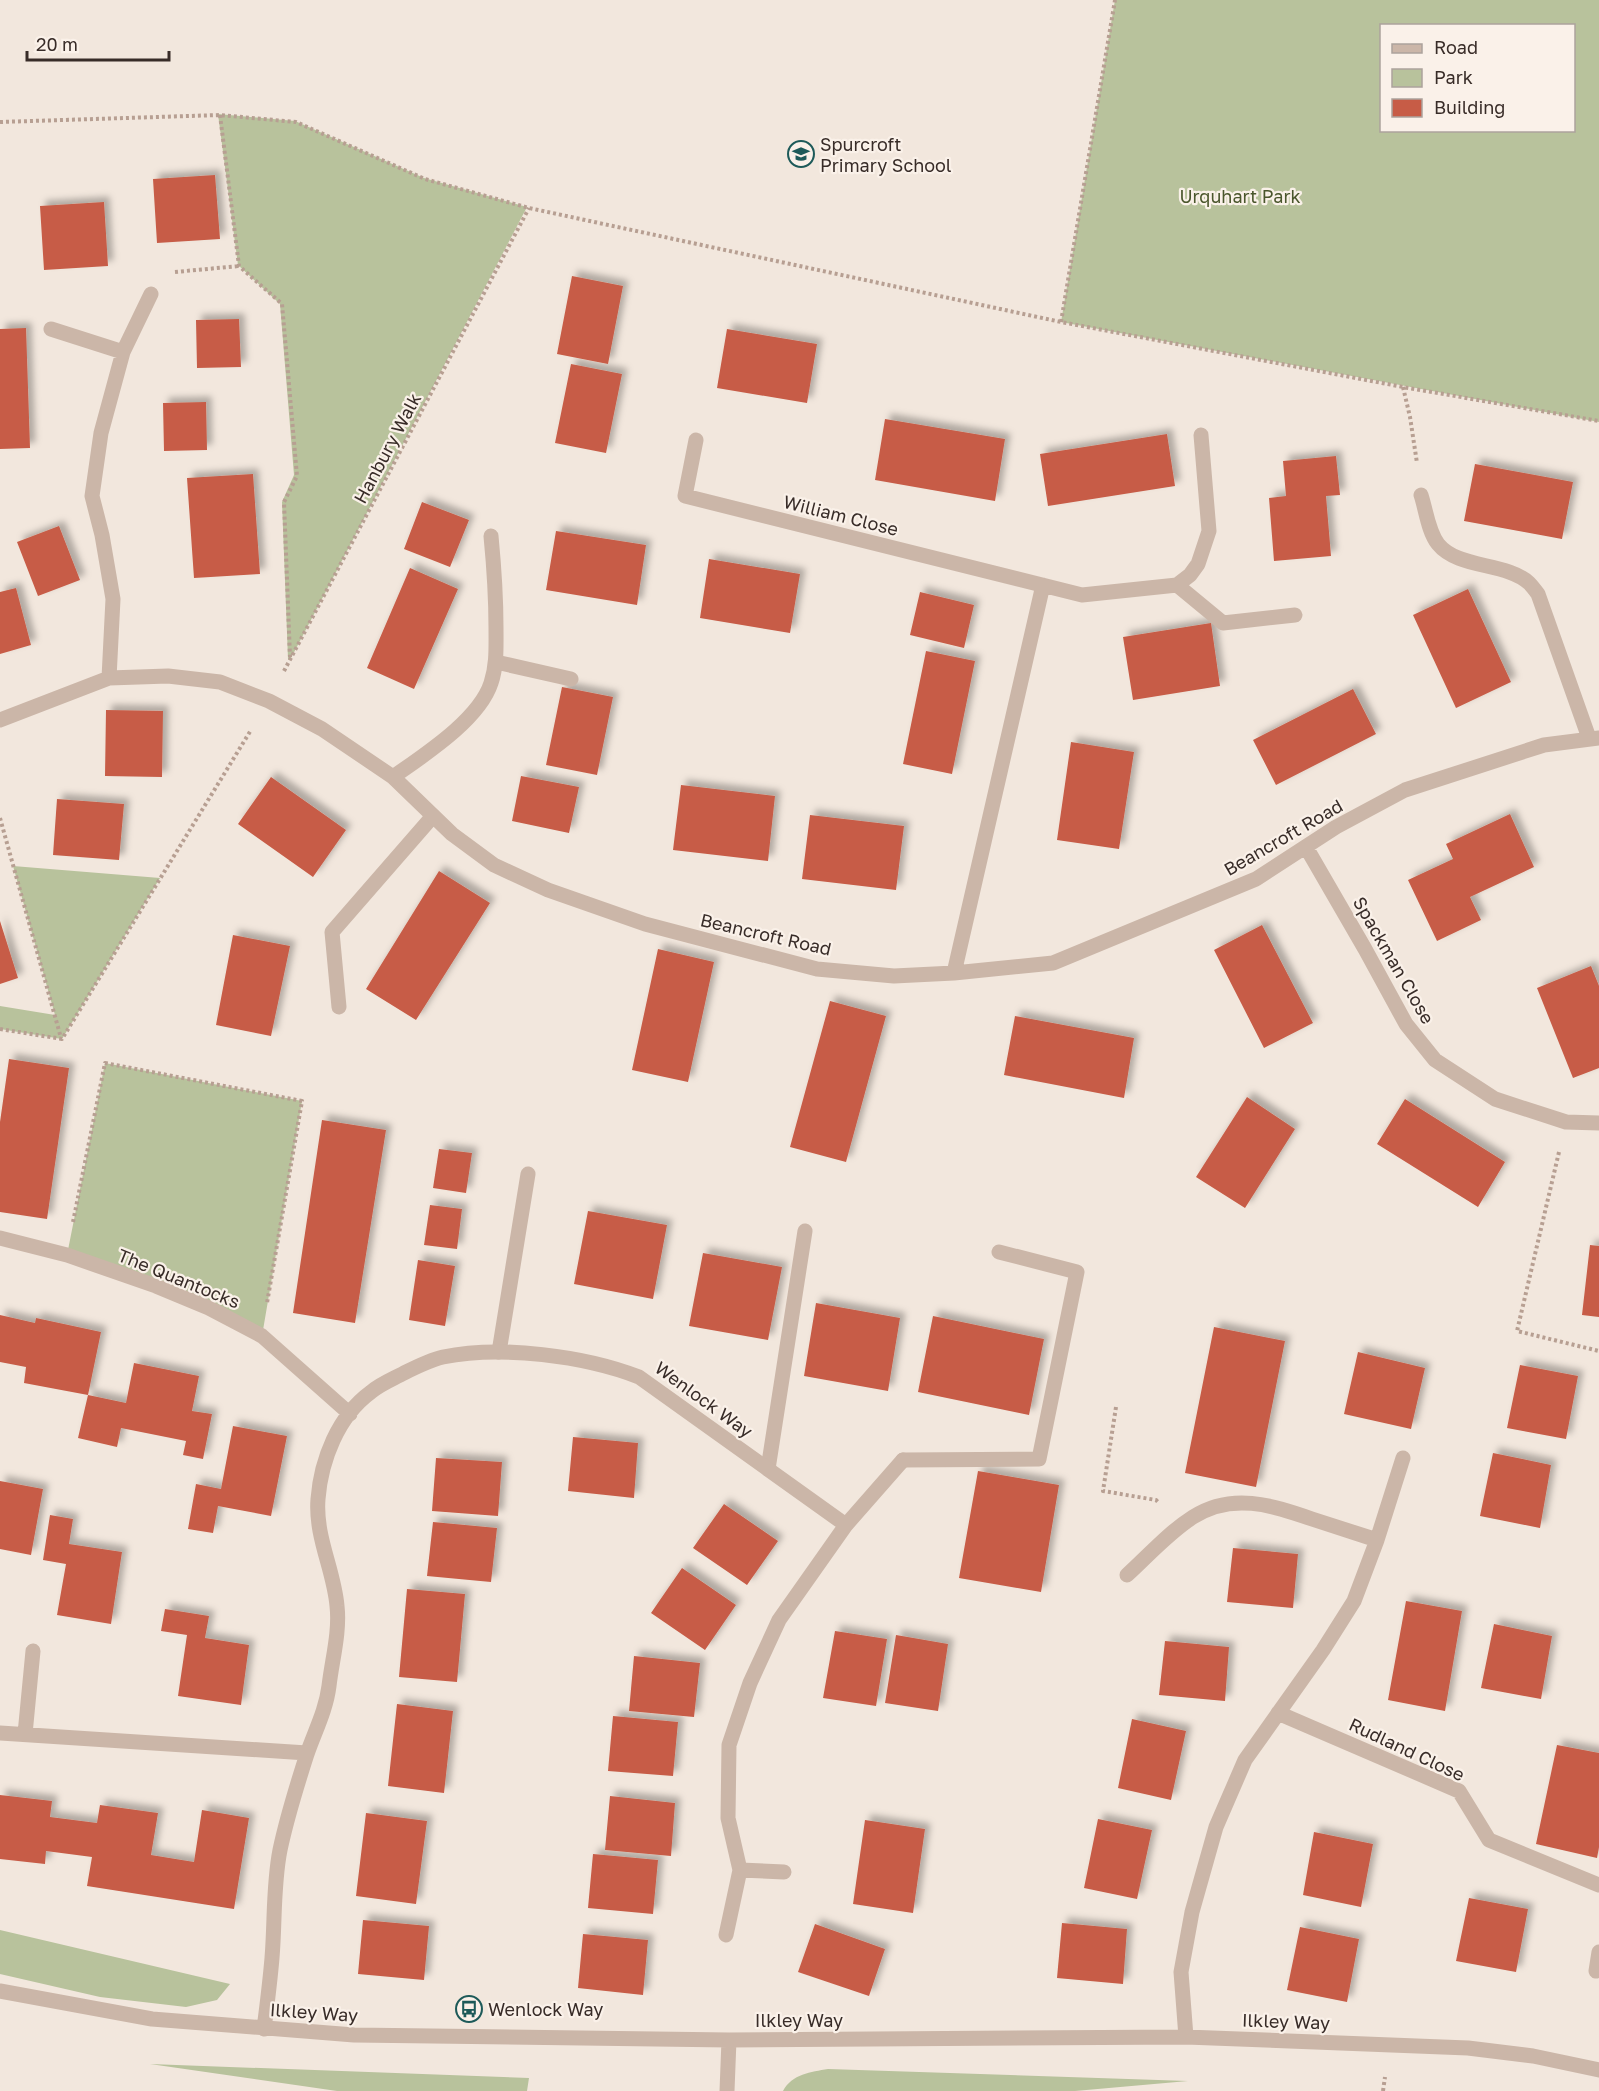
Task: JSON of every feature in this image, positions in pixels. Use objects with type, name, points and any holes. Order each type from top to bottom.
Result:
[{"type":"street","points":[[109,678],[113,599],[102,535],[92,496],[101,432],[123,352],[151,294]]},
{"type":"street","points":[[51,329],[123,352]]},
{"type":"street","points":[[1201,435],[1209,531],[1198,564],[1190,575],[1177,585],[1222,623],[1295,615]]},
{"type":"street","name":"William Close","points":[[696,440],[685,496],[1082,595],[1177,585]]},
{"type":"street","name":"Beancroft Road","points":[[0,720],[109,678],[168,676],[220,682],[269,701],[322,729],[393,777],[452,834],[494,865],[548,890],[645,924],[817,969],[894,976],[954,973],[1053,963],[1256,879],[1336,827],[1405,790],[1544,745],[1594,738],[1538,594],[1527,581],[1447,552],[1432,532],[1421,495]]},
{"type":"street","points":[[393,777],[431,750],[471,716],[491,685],[496,662],[496,579],[491,536]]},
{"type":"street","points":[[954,973],[1042,585]]},
{"type":"street","points":[[496,662],[571,679]]},
{"type":"street","points":[[339,1007],[332,932],[433,816]]},
{"type":"street","name":"Spackman Close","points":[[1306,847],[1406,1024],[1435,1060],[1495,1100],[1566,1122],[1599,1123]]},
{"type":"street","points":[[499,1352],[528,1174]]},
{"type":"street","points":[[768,1469],[805,1231]]},
{"type":"street","name":"The Quantocks","points":[[0,1238],[67,1255],[156,1286],[209,1308],[262,1336],[350,1414]]},
{"type":"street","points":[[726,1935],[740,1869],[728,1818],[729,1745],[750,1683],[779,1620],[846,1525],[903,1460],[1039,1459],[1077,1272],[999,1252]]},
{"type":"street","name":"Wenlock Way","points":[[264,2029],[272,1959],[274,1893],[280,1852],[308,1753],[320,1722],[328,1690],[337,1625],[337,1606],[320,1534],[318,1502],[321,1473],[331,1444],[350,1414],[370,1392],[418,1366],[442,1357],[499,1352],[536,1354],[599,1364],[639,1377],[846,1525]]},
{"type":"street","points":[[1186,2037],[1181,1972],[1195,1901],[1216,1827],[1245,1760],[1323,1650],[1354,1601],[1377,1540],[1403,1458]]},
{"type":"street","points":[[1127,1575],[1177,1529],[1195,1516],[1223,1505],[1247,1502],[1270,1505],[1377,1540]]},
{"type":"street","points":[[25,1734],[33,1651]]},
{"type":"street","name":"Rudland Close","points":[[1278,1713],[1459,1791],[1489,1840],[1599,1885]]},
{"type":"street","points":[[0,1733],[308,1753]]},
{"type":"street","points":[[740,1869],[784,1872]]},
{"type":"street","points":[[1596,1971],[1599,1952]]},
{"type":"street","name":"Ilkley Way","points":[[0,1991],[152,2019],[354,2035],[729,2040],[1186,2037],[1468,2048],[1533,2056],[1599,2070]]},
{"type":"street","points":[[727,2091],[729,2040]]},
{"type":"path","points":[[1061,322],[1114,0]]},
{"type":"path","points":[[220,115],[239,266],[282,304],[297,476],[284,502],[290,660]]},
{"type":"path","points":[[0,122],[220,115],[296,122],[425,179],[529,208],[1061,322],[1403,387],[1599,421]]},
{"type":"path","name":"Hanbury Walk","points":[[62,1039],[269,701],[529,208]]},
{"type":"path","points":[[151,294],[169,273],[239,266]]},
{"type":"path","points":[[1403,387],[1410,417],[1421,495]]},
{"type":"path","points":[[0,818],[62,1039],[0,1029]]},
{"type":"path","points":[[67,1255],[105,1063],[302,1101],[262,1336]]},
{"type":"path","points":[[1566,1122],[1517,1331],[1599,1351]]},
{"type":"path","points":[[1116,1407],[1103,1491],[1156,1500],[1177,1529]]},
{"type":"green space","name":"Urquhart Park","points":[[1115,0],[1599,0],[1599,422],[1061,322]]},
{"type":"green space","points":[[218,114],[295,121],[424,178],[527,207],[290,660],[288,659],[282,502],[294,475],[280,304],[238,265]]},
{"type":"green space","points":[[13,866],[160,878],[62,1039],[0,1029],[0,1006],[55,1015]]},
{"type":"green space","points":[[105,1063],[302,1101],[262,1336],[67,1255]]},
{"type":"green space","points":[[0,1930],[230,1984],[217,2000],[186,2007],[100,1997],[0,1974]]},
{"type":"green space","points":[[150,2064],[529,2078],[527,2091],[337,2091]]},
{"type":"green space","points":[[828,2069],[1188,2081],[1075,2091],[783,2091],[797,2077]]},
{"type":"building","points":[[215,175],[220,239],[157,243],[153,179]]},
{"type":"building","points":[[104,202],[108,266],[44,270],[40,206]]},
{"type":"building","points":[[572,276],[623,286],[608,364],[557,354]]},
{"type":"building","points":[[239,319],[241,367],[197,368],[196,320]]},
{"type":"building","points":[[26,328],[30,448],[0,449],[0,329]]},
{"type":"building","points":[[727,329],[817,344],[807,403],[717,388]]},
{"type":"building","points":[[571,364],[622,374],[606,453],[555,443]]},
{"type":"building","points":[[206,402],[207,450],[164,451],[163,403]]},
{"type":"building","points":[[885,419],[1005,439],[995,501],[875,480]]},
{"type":"building","points":[[1167,434],[1175,486],[1048,506],[1040,454]]},
{"type":"building","points":[[1336,456],[1340,495],[1326,496],[1331,556],[1274,561],[1269,498],[1286,496],[1283,461]]},
{"type":"building","points":[[1475,464],[1573,482],[1562,539],[1464,521]]},
{"type":"building","points":[[253,474],[260,574],[194,578],[187,478]]},
{"type":"building","points":[[422,502],[469,520],[450,567],[404,549]]},
{"type":"building","points":[[59,526],[80,580],[38,596],[17,542]]},
{"type":"building","points":[[556,531],[646,545],[637,605],[546,590]]},
{"type":"building","points":[[709,559],[800,574],[790,633],[700,618]]},
{"type":"building","points":[[410,568],[458,589],[414,689],[367,668]]},
{"type":"building","points":[[16,588],[31,645],[0,654],[0,592]]},
{"type":"building","points":[[1468,589],[1511,682],[1456,708],[1413,615]]},
{"type":"building","points":[[920,592],[974,605],[964,648],[910,635]]},
{"type":"building","points":[[1211,623],[1220,686],[1133,700],[1123,637]]},
{"type":"building","points":[[926,651],[975,661],[952,774],[903,764]]},
{"type":"building","points":[[562,687],[613,697],[597,775],[546,765]]},
{"type":"building","points":[[1353,689],[1376,734],[1276,785],[1253,740]]},
{"type":"building","points":[[106,710],[163,711],[162,777],[105,776]]},
{"type":"building","points":[[1071,742],[1134,752],[1119,849],[1057,840]]},
{"type":"building","points":[[521,776],[579,787],[569,833],[512,821]]},
{"type":"building","points":[[271,777],[346,830],[313,877],[238,824]]},
{"type":"building","points":[[681,785],[775,796],[768,861],[673,850]]},
{"type":"building","points":[[57,799],[124,804],[119,860],[53,855]]},
{"type":"building","points":[[1510,814],[1534,867],[1470,897],[1481,920],[1437,941],[1408,880],[1453,859],[1446,844]]},
{"type":"building","points":[[810,815],[904,826],[896,890],[802,879]]},
{"type":"building","points":[[439,871],[490,903],[416,1020],[366,989]]},
{"type":"building","points":[[0,921],[18,978],[0,984]]},
{"type":"building","points":[[1262,925],[1313,1023],[1264,1048],[1214,950]]},
{"type":"building","points":[[233,935],[290,946],[271,1036],[216,1025]]},
{"type":"building","points":[[658,949],[714,962],[688,1082],[632,1070]]},
{"type":"building","points":[[1591,966],[1599,986],[1599,1068],[1573,1078],[1537,988]]},
{"type":"building","points":[[830,1001],[886,1016],[846,1162],[790,1147]]},
{"type":"building","points":[[1015,1016],[1134,1038],[1124,1098],[1004,1075]]},
{"type":"building","points":[[9,1059],[69,1068],[47,1219],[0,1212],[0,1122]]},
{"type":"building","points":[[1247,1097],[1295,1129],[1245,1208],[1196,1177]]},
{"type":"building","points":[[1405,1099],[1505,1162],[1478,1207],[1377,1144]]},
{"type":"building","points":[[322,1120],[386,1130],[355,1323],[293,1313]]},
{"type":"building","points":[[439,1149],[472,1153],[466,1193],[433,1188]]},
{"type":"building","points":[[430,1205],[462,1209],[457,1249],[424,1245]]},
{"type":"building","points":[[588,1211],[667,1225],[653,1299],[574,1284]]},
{"type":"building","points":[[1590,1245],[1599,1246],[1599,1317],[1582,1315]]},
{"type":"building","points":[[703,1253],[782,1267],[768,1340],[689,1326]]},
{"type":"building","points":[[418,1260],[455,1266],[445,1326],[409,1320]]},
{"type":"building","points":[[816,1303],[900,1318],[888,1391],[804,1376]]},
{"type":"building","points":[[0,1315],[35,1323],[36,1318],[101,1332],[88,1395],[24,1383],[26,1367],[0,1362]]},
{"type":"building","points":[[933,1316],[1044,1339],[1029,1415],[918,1392]]},
{"type":"building","points":[[1214,1327],[1285,1341],[1256,1487],[1185,1473]]},
{"type":"building","points":[[1358,1352],[1425,1368],[1411,1429],[1344,1414]]},
{"type":"building","points":[[134,1363],[199,1376],[192,1411],[212,1414],[203,1459],[183,1455],[186,1441],[121,1428],[117,1447],[78,1438],[88,1395],[126,1403]]},
{"type":"building","points":[[1520,1365],[1578,1376],[1566,1439],[1507,1428]]},
{"type":"building","points":[[233,1426],[287,1436],[271,1516],[218,1506],[213,1533],[188,1529],[196,1484],[221,1489]]},
{"type":"building","points":[[573,1437],[638,1443],[634,1498],[568,1491]]},
{"type":"building","points":[[1493,1453],[1551,1465],[1540,1528],[1480,1516]]},
{"type":"building","points":[[436,1458],[502,1462],[498,1516],[432,1511]]},
{"type":"building","points":[[978,1471],[1059,1485],[1041,1592],[959,1578]]},
{"type":"building","points":[[0,1481],[43,1489],[31,1555],[0,1549]]},
{"type":"building","points":[[724,1504],[778,1541],[747,1585],[693,1548]]},
{"type":"building","points":[[50,1515],[73,1519],[69,1544],[122,1552],[111,1624],[57,1615],[66,1564],[43,1560]]},
{"type":"building","points":[[433,1522],[497,1528],[491,1582],[427,1576]]},
{"type":"building","points":[[1233,1548],[1298,1554],[1293,1608],[1227,1602]]},
{"type":"building","points":[[682,1568],[736,1605],[705,1650],[651,1613]]},
{"type":"building","points":[[407,1589],[465,1594],[457,1682],[399,1677]]},
{"type":"building","points":[[1406,1601],[1462,1611],[1445,1711],[1388,1700]]},
{"type":"building","points":[[165,1609],[209,1616],[205,1638],[249,1645],[241,1705],[178,1696],[187,1635],[161,1631]]},
{"type":"building","points":[[1494,1624],[1552,1636],[1541,1699],[1481,1688]]},
{"type":"building","points":[[835,1631],[887,1639],[876,1706],[823,1698]]},
{"type":"building","points":[[896,1635],[948,1644],[938,1711],[885,1703]]},
{"type":"building","points":[[1165,1641],[1229,1647],[1225,1701],[1159,1695]]},
{"type":"building","points":[[634,1656],[700,1663],[694,1717],[629,1711]]},
{"type":"building","points":[[397,1704],[453,1711],[444,1793],[388,1786]]},
{"type":"building","points":[[613,1716],[678,1722],[673,1776],[608,1771]]},
{"type":"building","points":[[1132,1719],[1186,1731],[1171,1800],[1118,1788]]},
{"type":"building","points":[[1557,1745],[1599,1753],[1597,1858],[1536,1844]]},
{"type":"building","points":[[0,1795],[52,1801],[50,1817],[97,1823],[100,1805],[158,1813],[151,1855],[194,1862],[202,1810],[249,1818],[234,1909],[87,1886],[92,1857],[46,1851],[45,1864],[0,1859]]},
{"type":"building","points":[[610,1796],[675,1803],[671,1856],[605,1850]]},
{"type":"building","points":[[366,1813],[427,1821],[416,1904],[356,1896]]},
{"type":"building","points":[[1098,1819],[1152,1830],[1137,1899],[1084,1888]]},
{"type":"building","points":[[865,1820],[925,1829],[913,1913],[853,1904]]},
{"type":"building","points":[[1314,1832],[1373,1844],[1361,1907],[1303,1895]]},
{"type":"building","points":[[593,1854],[658,1860],[653,1914],[588,1908]]},
{"type":"building","points":[[1469,1898],[1528,1909],[1516,1972],[1456,1961]]},
{"type":"building","points":[[363,1920],[429,1926],[424,1980],[358,1974]]},
{"type":"building","points":[[1062,1923],[1127,1929],[1123,1984],[1057,1978]]},
{"type":"building","points":[[815,1924],[885,1949],[869,1996],[798,1972]]},
{"type":"building","points":[[1300,1927],[1359,1939],[1347,2002],[1287,1990]]},
{"type":"building","points":[[583,1934],[648,1940],[643,1995],[578,1988]]},
{"type":"place","name":"Spurcroft Primary School","points":[[801,154]]},
{"type":"place","name":"Wenlock Way","points":[[469,2009]]}]
